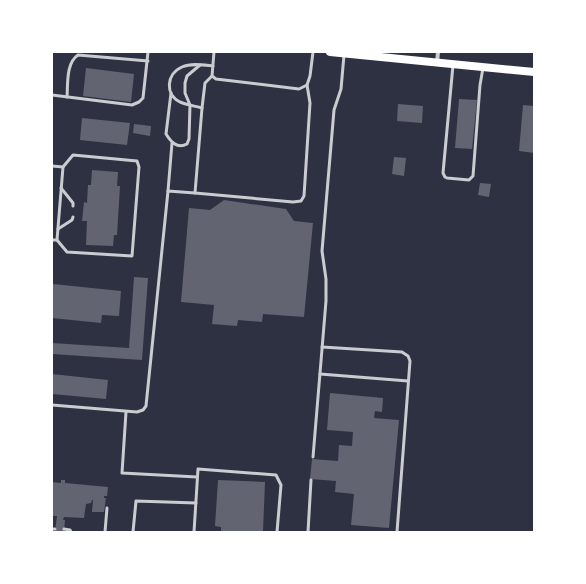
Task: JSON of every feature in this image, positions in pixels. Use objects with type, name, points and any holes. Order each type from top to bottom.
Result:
[{"type":"main road","points":[[330,52],[534,72]]},
{"type":"street","points":[[437,63],[438,52]]},
{"type":"lane","points":[[52,95],[132,105],[139,102],[143,98],[148,52]]},
{"type":"lane","points":[[194,193],[205,83],[212,76],[214,52]]},
{"type":"lane","points":[[168,191],[293,202],[301,201],[304,196],[310,103],[307,85],[310,76],[313,52]]},
{"type":"lane","points":[[313,457],[326,279],[322,251],[334,110],[340,89],[344,53]]},
{"type":"lane","points":[[66,97],[70,64],[73,58],[78,55],[148,61]]},
{"type":"lane","points":[[200,65],[186,76],[184,93],[190,105],[189,140],[187,144],[182,146],[175,145],[166,134],[171,93],[169,79],[174,72],[182,67],[191,65],[200,65],[213,66]]},
{"type":"lane","points":[[452,65],[443,173],[444,177],[447,178],[469,180],[474,171],[480,85],[483,67]]},
{"type":"lane","points":[[212,76],[216,79],[299,88],[307,85]]},
{"type":"lane","points":[[171,93],[179,102],[202,108]]},
{"type":"lane","points":[[52,405],[126,412],[143,410],[146,406],[172,142]]},
{"type":"lane","points":[[73,155],[137,161],[140,167],[132,256],[67,252],[57,240],[61,188],[63,167],[73,155]]},
{"type":"lane","points":[[52,166],[63,167]]},
{"type":"lane","points":[[61,188],[73,203],[73,206]]},
{"type":"lane","points":[[58,229],[72,220],[73,217]]},
{"type":"lane","points":[[52,240],[57,240]]},
{"type":"lane","points":[[322,347],[402,352],[408,356],[410,362],[397,532]]},
{"type":"lane","points":[[320,374],[408,381]]},
{"type":"lane","points":[[126,412],[122,473],[197,477]]},
{"type":"lane","points":[[194,532],[198,469],[276,475],[281,485],[277,532]]},
{"type":"lane","points":[[308,532],[311,480]]},
{"type":"lane","points":[[133,532],[136,501],[196,503]]},
{"type":"lane","points":[[105,532],[107,508]]},
{"type":"lane","points":[[64,529],[70,530],[71,532]]},
{"type":"building","points":[[86,68],[134,74],[131,102],[83,96]]},
{"type":"building","points":[[459,99],[477,100],[472,149],[455,148]]},
{"type":"building","points":[[398,104],[423,106],[422,123],[397,121]]},
{"type":"building","points":[[523,105],[534,106],[534,153],[519,151]]},
{"type":"building","points":[[82,118],[130,123],[127,145],[80,140]]},
{"type":"building","points":[[134,124],[151,126],[150,136],[133,133]]},
{"type":"building","points":[[394,157],[406,158],[404,176],[392,174]]},
{"type":"building","points":[[92,170],[118,172],[117,186],[120,186],[117,235],[114,235],[113,246],[86,245],[87,221],[82,221],[84,202],[87,203],[88,185],[91,185]]},
{"type":"building","points":[[480,183],[491,184],[489,197],[478,195]]},
{"type":"building","points":[[224,200],[286,209],[294,221],[313,223],[304,317],[263,314],[262,322],[238,320],[237,326],[212,324],[214,305],[181,302],[189,208],[210,210]]},
{"type":"building","points":[[134,277],[148,278],[142,360],[52,354],[52,343],[129,348]]},
{"type":"building","points":[[53,284],[121,291],[119,316],[102,315],[101,323],[52,318]]},
{"type":"building","points":[[52,374],[108,380],[106,399],[52,394]]},
{"type":"building","points":[[330,393],[383,398],[382,412],[375,411],[374,418],[399,420],[389,528],[351,525],[354,494],[335,492],[336,481],[310,479],[312,459],[338,461],[339,445],[352,446],[353,432],[327,430]]},
{"type":"building","points":[[61,480],[65,480],[65,483],[108,487],[107,496],[104,496],[104,498],[106,498],[104,512],[92,512],[92,500],[91,503],[86,504],[84,518],[64,517],[64,532],[55,532],[57,516],[52,516],[52,482],[61,483]]},
{"type":"building","points":[[218,480],[265,482],[263,532],[221,532],[221,527],[215,526]]}]
